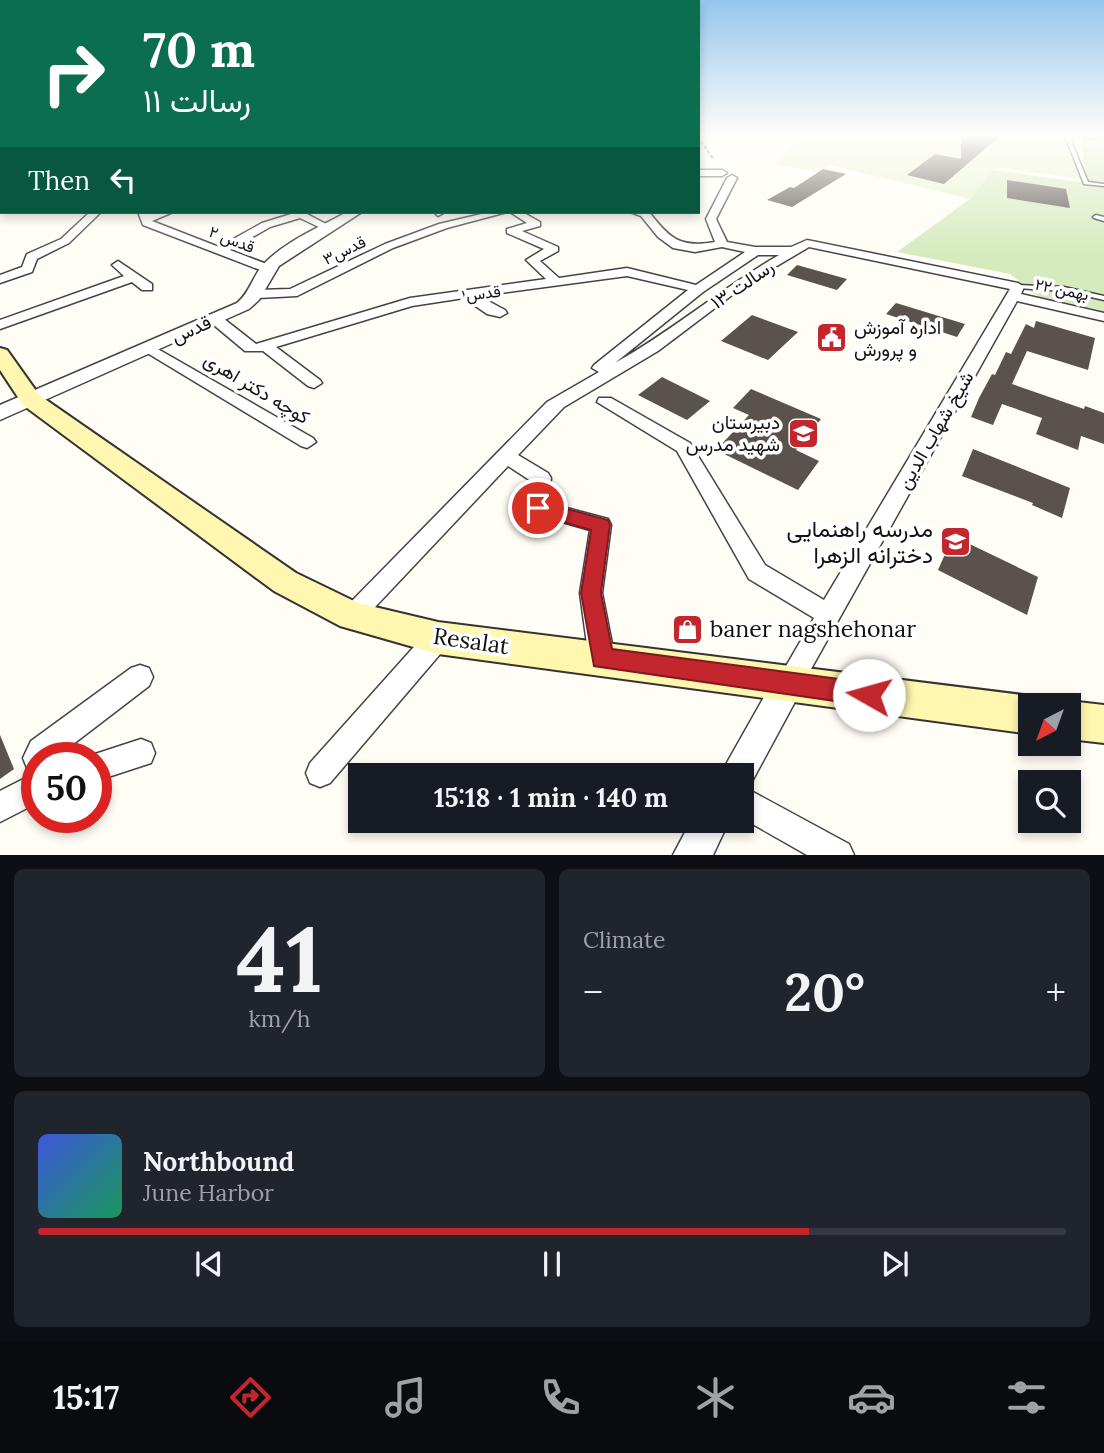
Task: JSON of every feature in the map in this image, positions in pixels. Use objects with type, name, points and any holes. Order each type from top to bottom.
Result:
[{"type":"main road","name":"Resalat","points":[[0,354],[31,400],[285,582],[352,617],[438,638],[1018,713]]},
{"type":"main road","points":[[1082,721],[1104,724]]},
{"type":"street","points":[[722,244],[710,219],[727,176]]},
{"type":"street","points":[[0,279],[28,269],[31,257],[65,241],[94,214]]},
{"type":"street","points":[[220,251],[266,225],[304,214],[327,228]]},
{"type":"street","points":[[258,294],[268,269],[327,228],[352,214]]},
{"type":"street","points":[[439,214],[446,219],[443,226]]},
{"type":"street","name":"قدس۳","points":[[258,294],[292,293],[389,246],[443,226],[494,214]]},
{"type":"street","points":[[518,214],[536,224],[510,231],[554,249],[532,260],[557,283]]},
{"type":"street","points":[[645,214],[663,238],[692,251],[722,244],[755,251]]},
{"type":"street","name":"قدس ۲","points":[[145,217],[220,251],[268,269]]},
{"type":"street","points":[[792,251],[807,243],[1015,292]]},
{"type":"street","name":"رسالت ۱۳","points":[[352,617],[553,406],[698,289],[755,251],[792,251]]},
{"type":"street","name":"رسالت ۱۳","points":[[553,406],[653,348],[744,280],[792,251]]},
{"type":"street","points":[[118,265],[147,287]]},
{"type":"street","name":"قدس۱","points":[[267,346],[410,302],[626,272],[698,289]]},
{"type":"street","points":[[0,325],[133,277]]},
{"type":"street","name":"۲۲ بهمن","points":[[1015,292],[1102,316]]},
{"type":"street","name":"شیخ شهاب الدین","points":[[744,763],[1015,292]]},
{"type":"street","name":"قدس","points":[[0,413],[243,306],[258,294]]},
{"type":"street","points":[[468,295],[492,311],[500,313]]},
{"type":"street","points":[[1102,316],[1104,332]]},
{"type":"street","points":[[214,318],[250,348],[267,346],[314,383]]},
{"type":"street","name":"کوچه دکتر اهری","points":[[149,348],[307,442]]},
{"type":"street","points":[[605,402],[684,447],[757,572],[829,615]]},
{"type":"street","points":[[507,457],[541,478],[538,508],[601,525],[591,593],[602,659]]},
{"type":"street","points":[[320,773],[438,638]]},
{"type":"street","points":[[53,742],[140,677]]},
{"type":"street","points":[[112,762],[141,752]]},
{"type":"street","points":[[0,807],[21,796]]},
{"type":"street","points":[[754,808],[838,855]]},
{"type":"street","points":[[692,855],[704,833]]},
{"type":"lane","points":[[1083,176],[1086,183],[1104,185]]},
{"type":"lane","points":[[1096,217],[1104,219]]},
{"type":"lane","points":[[1015,292],[1064,289],[1104,298]]},
{"type":"green space","points":[[874,176],[989,176],[970,199]]},
{"type":"green space","points":[[988,176],[1035,176],[1086,183],[1085,176],[1104,176],[1104,313],[1040,298],[1010,274],[897,252],[970,199]]},
{"type":"green space","points":[[1059,176],[1080,176],[1081,179]]},
{"type":"building","points":[[812,176],[843,176],[792,207],[767,200],[790,187],[794,188]]},
{"type":"building","points":[[911,176],[953,176],[944,184]]},
{"type":"building","points":[[1007,180],[1066,189],[1070,208],[1007,198]]},
{"type":"building","points":[[797,265],[847,279],[837,290],[787,275]]},
{"type":"building","points":[[896,303],[965,324],[957,337],[886,314]]},
{"type":"building","points":[[752,315],[798,332],[768,360],[721,341]]},
{"type":"building","points":[[1036,321],[1095,338],[1088,370],[1027,351],[1012,384],[1084,409],[1085,406],[1104,413],[1104,444],[1081,436],[1078,450],[1036,434],[1042,418],[1002,404],[993,425],[971,417],[1006,352],[1011,354],[1026,324],[1034,328]]},
{"type":"building","points":[[662,377],[710,401],[687,420],[638,395]]},
{"type":"building","points":[[751,389],[821,419],[796,450],[819,461],[798,490],[716,450],[749,415],[733,408]]},
{"type":"building","points":[[973,449],[1070,488],[1062,518],[1032,505],[1033,503],[962,476]]},
{"type":"building","points":[[953,536],[1038,577],[1027,615],[938,570]]},
{"type":"building","points":[[0,735],[14,769],[0,779]]},
{"type":"place","name":"اداره آموزش و پرورش","points":[[831,338]]},
{"type":"place","name":"دبیرستان شهید مدرس","points":[[803,433]]},
{"type":"place","name":"مدرسه راهنمایی دخترانه الزهرا","points":[[956,542]]},
{"type":"place","name":"baner nagshehonar","points":[[687,629]]},
{"type":"route","points":[[538,508],[601,525],[591,593],[602,659],[869,695]]}]
